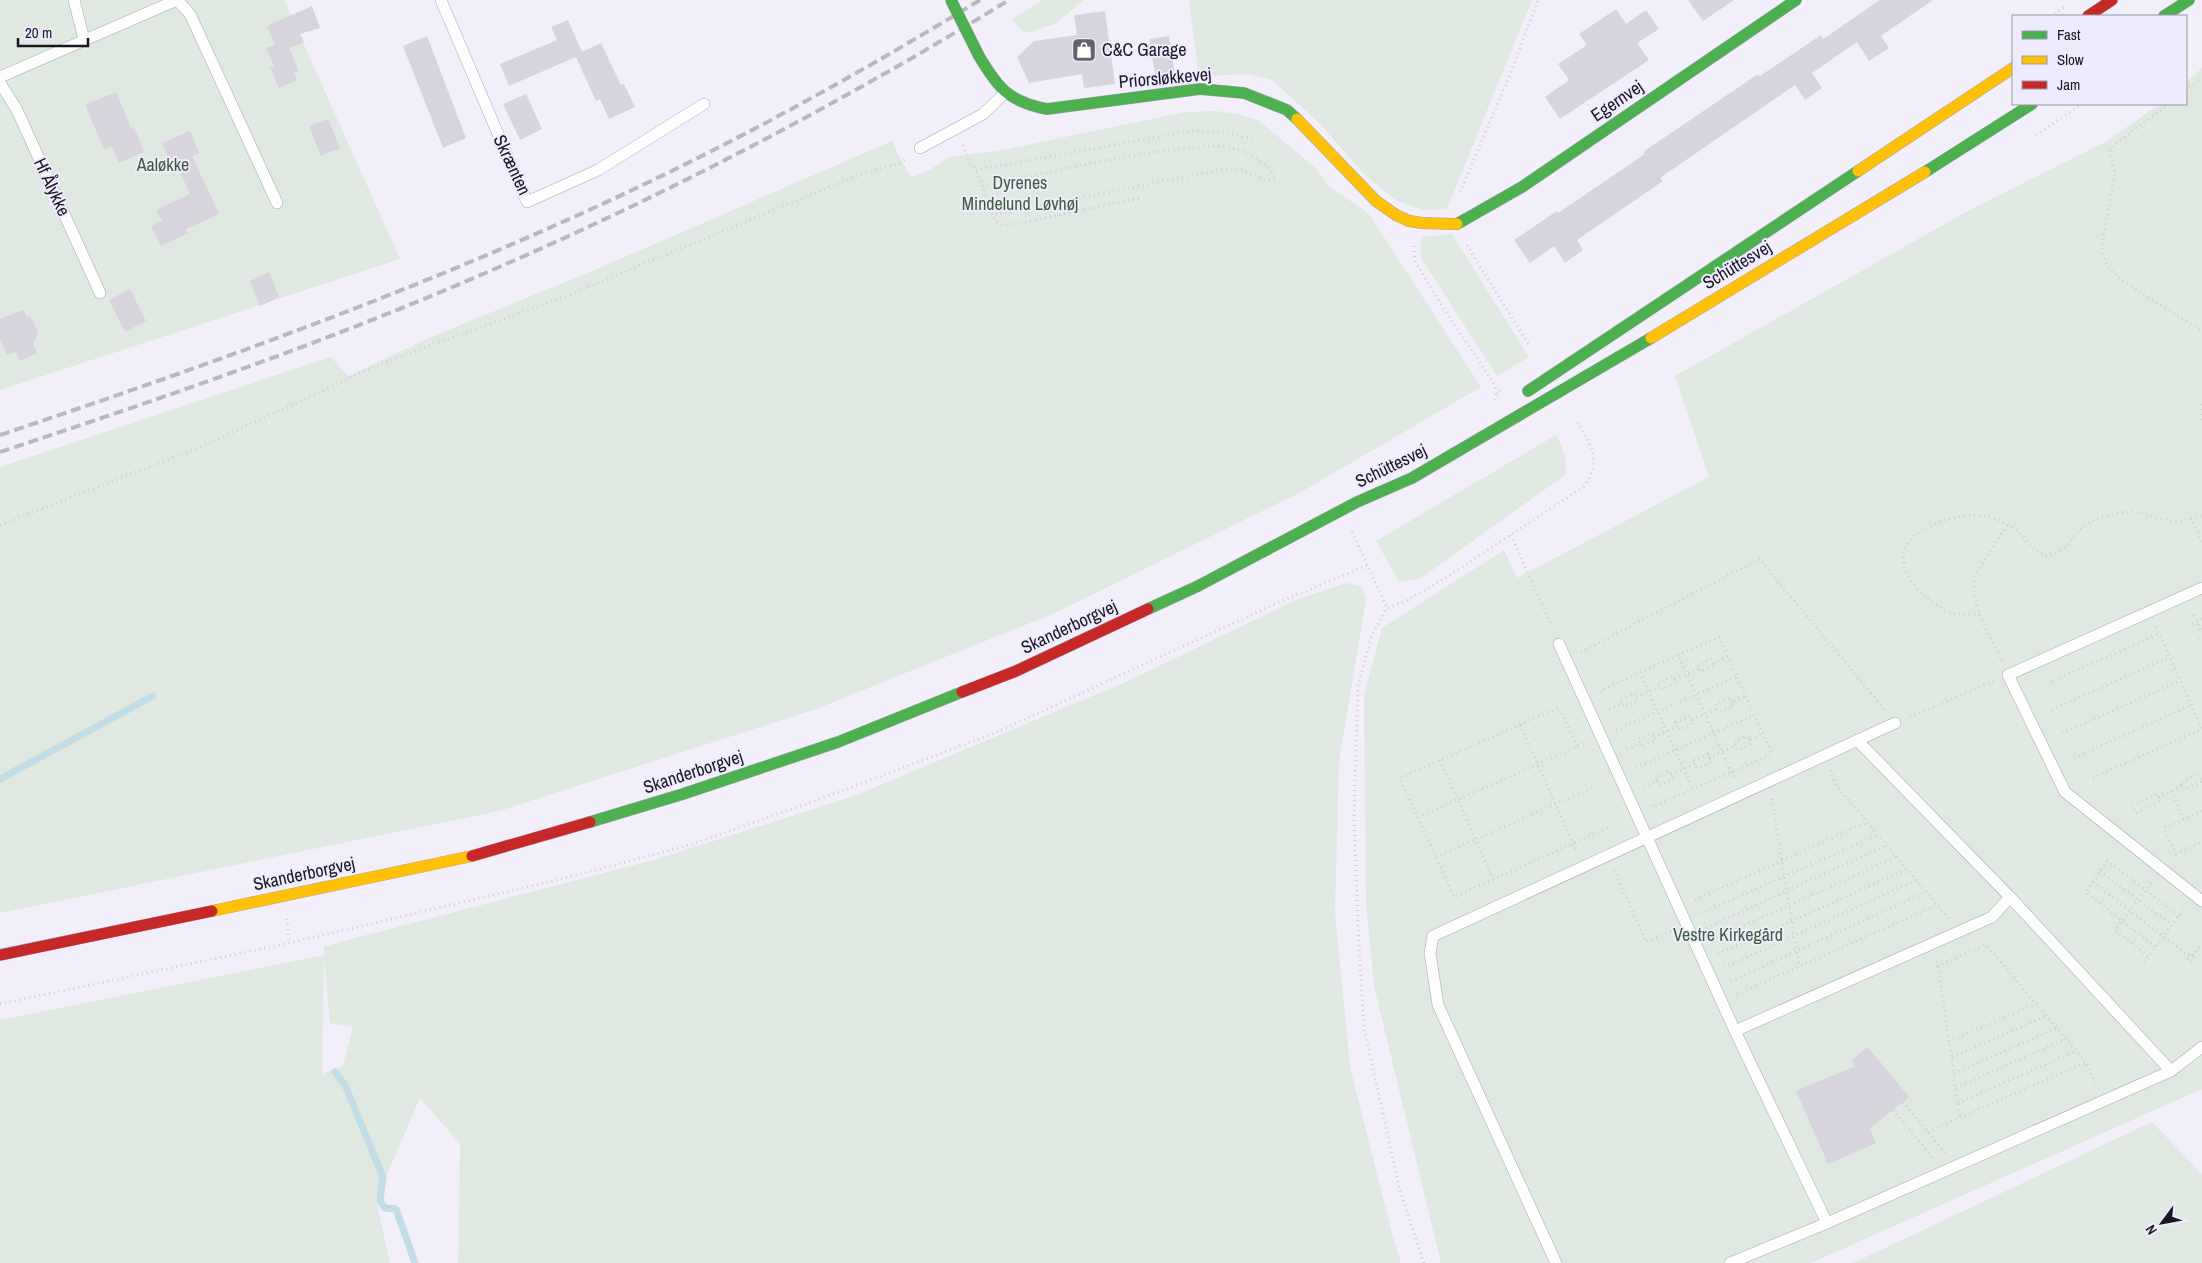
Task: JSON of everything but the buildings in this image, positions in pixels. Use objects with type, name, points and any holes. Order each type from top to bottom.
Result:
[{"type":"main road","name":"Priorsløkkevej","points":[[951,0],[979,56],[997,86],[1010,98],[1027,106],[1047,109],[1200,88],[1244,93],[1287,110],[1376,201],[1409,221],[1454,224]]},
{"type":"main road","name":"Egernvej","points":[[1454,224],[1522,187],[1796,0]]},
{"type":"main road","points":[[2090,15],[2112,0]]},
{"type":"main road","points":[[2166,15],[2189,0]]},
{"type":"main road","name":"Schüttesvej","points":[[1519,397],[2012,69]]},
{"type":"main road","name":"Schüttesvej","points":[[1357,502],[1412,478],[1582,380],[1979,139],[2030,105]]},
{"type":"main road","name":"Schüttesvej","points":[[1357,502],[1400,470]]},
{"type":"main road","name":"Skanderborgvej","points":[[0,955],[484,854],[692,791],[838,742],[1016,671],[1198,586],[1357,502]]},
{"type":"lane","points":[[74,0],[84,39]]},
{"type":"lane","points":[[0,77],[177,0],[190,14],[277,203]]},
{"type":"lane","name":"Skrænten","points":[[440,0],[527,202],[598,170],[704,104]]},
{"type":"lane","name":"Hf Ålykke","points":[[0,83],[17,110],[100,292]]},
{"type":"lane","points":[[920,148],[983,114],[1005,93]]},
{"type":"lane","points":[[2198,898],[2065,792],[2008,675],[2202,588]]},
{"type":"lane","points":[[1557,638],[1721,1001],[1827,1223]]},
{"type":"lane","points":[[1556,1263],[1438,1005],[1430,953],[1433,936],[1896,723]]},
{"type":"lane","points":[[1857,740],[2010,897],[2171,1071]]},
{"type":"lane","points":[[1735,1031],[1992,917],[2010,897]]},
{"type":"lane","points":[[1730,1263],[1827,1223],[2171,1071],[2202,1047]]},
{"type":"path","points":[[1530,347],[1454,224],[1453,208],[1538,0]]},
{"type":"path","points":[[2187,90],[2202,79]]},
{"type":"path","points":[[2168,105],[2116,144],[2110,151],[2115,174],[2102,253],[2108,267],[2122,281],[2202,331]]},
{"type":"path","points":[[958,129],[969,162],[976,170],[995,221],[1000,225],[1140,198]]},
{"type":"path","points":[[976,170],[1190,131],[1219,131],[1254,139]]},
{"type":"path","points":[[982,186],[1119,158],[1209,147],[1227,147],[1246,153],[1260,161],[1274,174],[1275,180],[1268,182],[1239,169],[1224,169],[993,215]]},
{"type":"path","points":[[0,525],[205,445],[380,364],[566,296],[856,176],[900,163],[920,148]]},
{"type":"path","points":[[1409,221],[1415,261],[1442,306],[1493,382],[1498,393]]},
{"type":"path","points":[[2202,404],[2202,423]]},
{"type":"path","points":[[1424,1263],[1399,1187],[1364,1028],[1354,816],[1358,686],[1372,634],[1387,608],[1406,602],[1511,535],[1582,487],[1589,479],[1594,466],[1594,453],[1576,420]]},
{"type":"path","points":[[1980,614],[1953,614],[1928,599],[1915,586],[1908,574],[1903,557],[1905,546],[1922,529],[1963,516],[1986,516],[2008,524],[2020,533],[2031,548],[2046,556],[2059,552],[2066,547],[2086,524],[2113,514],[2135,511],[2176,522],[2202,515]]},
{"type":"path","points":[[2191,518],[2202,542]]},
{"type":"path","points":[[2008,524],[1975,576],[1973,585],[1980,614],[2008,675]]},
{"type":"path","points":[[1351,530],[1387,608]]},
{"type":"path","points":[[1511,535],[1557,638]]},
{"type":"path","points":[[1567,660],[1759,559],[1896,723]]},
{"type":"path","points":[[2093,778],[2202,729],[2149,612]]},
{"type":"path","points":[[2194,615],[2202,633]]},
{"type":"path","points":[[2192,623],[2202,619]]},
{"type":"path","points":[[2051,682],[2159,634]]},
{"type":"path","points":[[1603,696],[1601,690],[1719,637],[1772,754],[1653,807],[1650,800]]},
{"type":"path","points":[[1678,655],[1741,794]]},
{"type":"path","points":[[1714,662],[1715,666],[1701,672],[1698,665],[1712,659],[1714,662],[1728,656]]},
{"type":"path","points":[[2052,710],[2169,657]]},
{"type":"path","points":[[1674,680],[1700,668]]},
{"type":"path","points":[[1640,672],[1693,790]]},
{"type":"path","points":[[1673,676],[1676,683],[1662,690],[1661,686],[1659,682],[1673,676]]},
{"type":"path","points":[[1418,817],[1737,676]]},
{"type":"path","points":[[2062,733],[2180,681]]},
{"type":"path","points":[[1636,697],[1661,686]]},
{"type":"path","points":[[1918,714],[1978,689]]},
{"type":"path","points":[[1609,709],[1622,704],[1624,707],[1638,701],[1634,693],[1620,700],[1622,704]]},
{"type":"path","points":[[1732,702],[1745,696]]},
{"type":"path","points":[[1730,698],[1732,702],[1733,706],[1719,712],[1716,704],[1730,698]]},
{"type":"path","points":[[1606,703],[1612,716]]},
{"type":"path","points":[[2074,758],[2191,705]]},
{"type":"path","points":[[1577,746],[1559,707],[1400,778],[1454,897],[1611,826]]},
{"type":"path","points":[[1692,720],[1690,716],[1676,722],[1679,730],[1693,723],[1692,720],[1718,708]]},
{"type":"path","points":[[1636,768],[1754,715]]},
{"type":"path","points":[[1615,722],[1621,736]]},
{"type":"path","points":[[1520,724],[1583,867]]},
{"type":"path","points":[[1654,737],[1678,726]]},
{"type":"path","points":[[1652,733],[1656,740],[1642,747],[1640,743],[1638,739],[1652,733]]},
{"type":"path","points":[[1749,740],[1762,734]]},
{"type":"path","points":[[1747,736],[1749,740],[1751,744],[1737,750],[1733,742],[1747,736]]},
{"type":"path","points":[[1624,742],[1630,755]]},
{"type":"path","points":[[1627,748],[1640,743]]},
{"type":"path","points":[[1709,758],[1735,746]]},
{"type":"path","points":[[1708,754],[1711,762],[1697,768],[1695,764],[1694,760],[1708,754]]},
{"type":"path","points":[[1824,756],[1836,785],[1950,920],[1955,933]]},
{"type":"path","points":[[1440,760],[1493,880]]},
{"type":"path","points":[[1633,762],[1639,774]]},
{"type":"path","points":[[1671,775],[1695,764]]},
{"type":"path","points":[[1670,771],[1673,778],[1659,785],[1657,781],[1656,777],[1670,771]]},
{"type":"path","points":[[2199,773],[2202,780],[2184,790],[2180,782],[2199,773]]},
{"type":"path","points":[[1642,781],[1647,794]]},
{"type":"path","points":[[1644,787],[1657,781]]},
{"type":"path","points":[[1769,781],[1799,966]]},
{"type":"path","points":[[1436,857],[1594,786]]},
{"type":"path","points":[[2158,798],[2182,786]]},
{"type":"path","points":[[2170,791],[2184,819]]},
{"type":"path","points":[[2156,794],[2158,798],[2160,801],[2136,813],[2132,806],[2156,794]]},
{"type":"path","points":[[2202,811],[2164,828],[2176,854],[2202,842]]},
{"type":"path","points":[[1695,900],[1868,822]]},
{"type":"path","points":[[1700,914],[1878,834]]},
{"type":"path","points":[[1706,928],[1887,845]]},
{"type":"path","points":[[1607,856],[1646,942],[1686,924]]},
{"type":"path","points":[[1712,940],[1896,857]]},
{"type":"path","points":[[2156,947],[2086,892],[2107,861],[2179,916]]},
{"type":"path","points":[[1718,955],[1907,869]]},
{"type":"path","points":[[2148,956],[2115,930],[2162,869]]},
{"type":"path","points":[[2100,871],[2172,925]]},
{"type":"path","points":[[1724,968],[1916,880]]},
{"type":"path","points":[[2093,882],[2164,936],[2188,956],[2187,958],[2192,962],[2196,956],[2193,955]]},
{"type":"path","points":[[1729,982],[1926,892]]},
{"type":"path","points":[[2144,962],[2179,916],[2198,898]]},
{"type":"path","points":[[1721,1001],[1937,905]]},
{"type":"path","points":[[2188,956],[2191,953],[2193,955],[2202,944]]},
{"type":"path","points":[[1929,945],[1938,966],[1960,1118]]},
{"type":"path","points":[[1938,966],[1986,945],[2086,1062],[2103,1101]]},
{"type":"path","points":[[1949,1042],[2036,1004]]},
{"type":"path","points":[[1952,1057],[2046,1016]]},
{"type":"path","points":[[1954,1073],[2056,1028]]},
{"type":"path","points":[[1956,1088],[2066,1039]]},
{"type":"path","points":[[1958,1102],[2076,1051]]},
{"type":"path","points":[[1928,1132],[2086,1062]]},
{"type":"path","points":[[1903,1102],[1949,1156],[1952,1168]]},
{"type":"path","points":[[1892,1110],[1936,1162],[1940,1173]]},
{"type":"green space","name":"Aaløkke","points":[[0,0],[284,0],[400,259],[0,390]]},
{"type":"green space","points":[[1042,0],[1084,0],[1055,24],[1025,33],[1011,20]]},
{"type":"green space","points":[[1189,0],[1532,0],[1447,209],[1424,210],[1397,201],[1364,174],[1318,122],[1272,80],[1248,74],[1208,76],[1201,73],[1198,69]]},
{"type":"green space","name":"Vestre Kirkegård","points":[[2202,68],[2202,1089],[1811,1263],[1441,1263],[1374,986],[1366,904],[1364,695],[1382,628],[1504,550],[1517,578],[1709,477],[1675,376],[1968,211],[2105,142],[2159,105],[2187,105],[2187,81]]},
{"type":"green space","name":"Dyrenes Mindelund Løvhøj","points":[[1216,111],[1258,120],[1316,168],[1328,185],[1369,214],[1481,387],[1301,492],[1055,613],[816,709],[499,811],[0,913],[0,467],[331,357],[348,376],[431,337],[597,269],[892,141],[912,177],[928,171],[949,157],[1003,150],[1185,112]]},
{"type":"green space","points":[[1452,234],[1529,357],[1497,376],[1421,258],[1421,237]]},
{"type":"green space","points":[[1556,435],[1564,454],[1566,464],[1565,475],[1421,578],[1399,582],[1376,541]]},
{"type":"green space","points":[[1346,583],[1362,586],[1366,600],[1339,761],[1335,912],[1350,1067],[1401,1263],[458,1263],[460,1144],[420,1098],[376,1200],[390,1263],[0,1263],[0,1020],[324,955],[324,947],[344,941],[657,859],[854,796],[1126,682],[1298,599]],"holes":[[[324,957],[330,1023],[353,1027],[343,1065],[322,1074]]]},
{"type":"green space","points":[[2152,1122],[2202,1174],[2202,1263],[1853,1263]]},
{"type":"waterway","points":[[0,779],[153,696]]},
{"type":"waterway","points":[[335,1072],[345,1085],[383,1177],[380,1201],[385,1208],[396,1209],[415,1263]]},
{"type":"railway","points":[[0,435],[152,383],[303,328],[527,238],[649,182],[745,134],[840,82],[980,0]]},
{"type":"railway","points":[[0,452],[120,412],[299,348],[418,302],[545,247],[681,182],[814,113],[945,39],[1009,0]]},
{"type":"traffic: fast","points":[[951,0],[979,56]]},
{"type":"traffic: fast","points":[[1457,224],[1522,187],[1796,0]]},
{"type":"traffic: fast","points":[[2166,15],[2189,0]]},
{"type":"traffic: fast","points":[[979,56],[992,77],[1006,92],[1023,102],[1047,109],[1200,89],[1244,93],[1287,110],[1297,119]]},
{"type":"traffic: fast","points":[[1925,172],[2030,105]]},
{"type":"traffic: fast","points":[[1528,391],[1858,171]]},
{"type":"traffic: fast","points":[[1148,609],[1198,586],[1357,502],[1412,478],[1651,338]]},
{"type":"traffic: fast","points":[[590,822],[683,794],[838,742],[962,692]]},
{"type":"traffic: slow","points":[[1858,171],[2012,69]]},
{"type":"traffic: slow","points":[[1297,119],[1376,201],[1396,215],[1409,221],[1422,223],[1457,224]]},
{"type":"traffic: slow","points":[[1651,338],[1925,172]]},
{"type":"traffic: slow","points":[[212,911],[472,856]]},
{"type":"traffic: jam","points":[[2090,15],[2112,0]]},
{"type":"traffic: jam","points":[[962,692],[1016,671],[1148,609]]},
{"type":"traffic: jam","points":[[472,856],[590,822]]},
{"type":"traffic: jam","points":[[0,955],[212,911]]},
{"type":"place","name":"C&C Garage","points":[[1084,50]]}]
